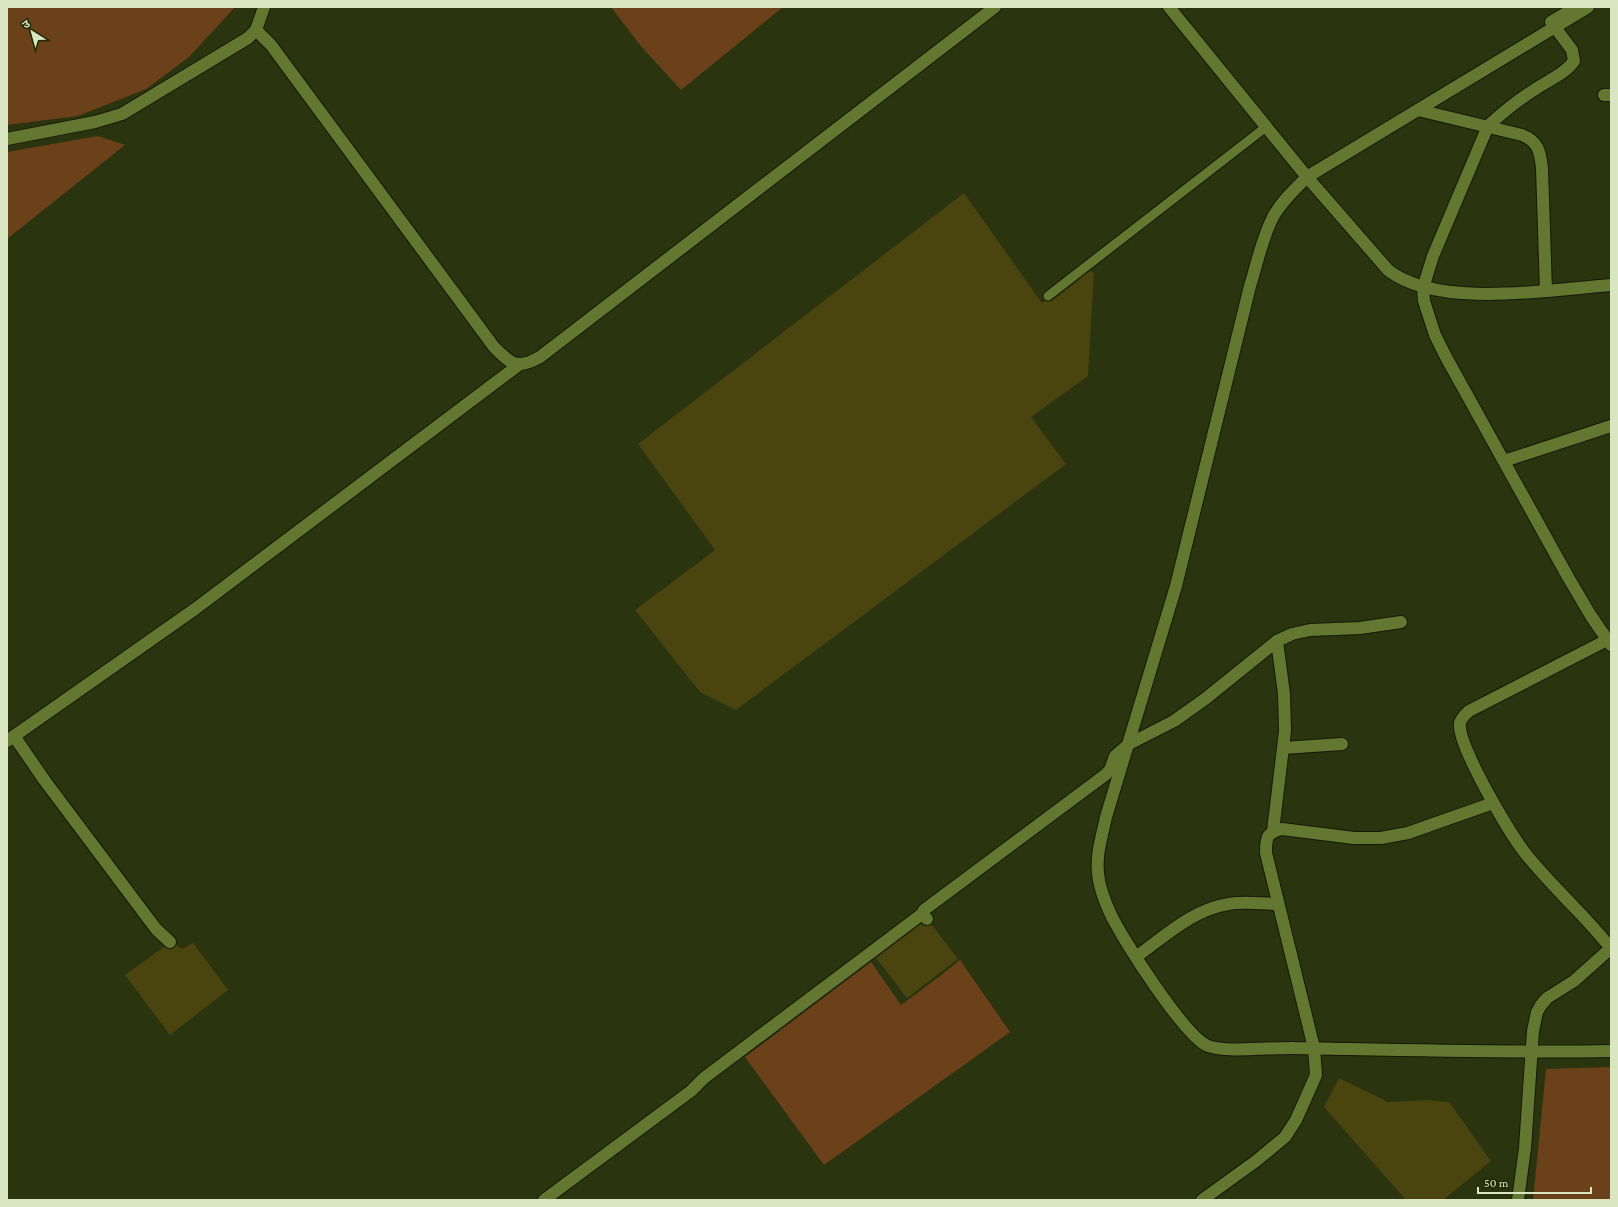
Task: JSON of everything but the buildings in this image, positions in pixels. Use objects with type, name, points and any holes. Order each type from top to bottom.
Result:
[{"type":"street","points":[[7,139],[95,122],[122,114],[248,38],[256,30],[264,7]]},
{"type":"street","points":[[170,942],[156,929],[11,738],[195,609],[520,364],[540,357],[995,7]]},
{"type":"street","points":[[1169,7],[1307,177],[1388,270],[1404,281],[1423,288],[1472,294],[1546,291],[1611,286]]},
{"type":"street","points":[[1518,1200],[1525,1148],[1533,1031],[1541,1005],[1547,998],[1574,981],[1611,948],[1533,864],[1524,852],[1494,803],[1463,740],[1460,722],[1464,715],[1469,711],[1609,642],[1568,577],[1446,357],[1427,313],[1423,288],[1433,256],[1488,126],[1517,102],[1571,65],[1574,61],[1572,50],[1551,22],[1573,9],[1571,7]]},
{"type":"street","points":[[1588,7],[1307,177],[1282,203],[1273,217],[1265,237],[1250,286],[1176,586],[1098,849],[1098,874],[1103,896],[1124,940],[1182,1021],[1197,1038],[1208,1046],[1220,1048],[1314,1048],[1532,1053],[1611,1051]]},
{"type":"street","points":[[256,30],[270,45],[494,347],[509,362],[520,364]]},
{"type":"street","points":[[1418,110],[1522,134],[1531,138],[1540,152],[1542,168],[1546,291]]},
{"type":"street","points":[[1504,461],[1611,426]]},
{"type":"street","points":[[544,1200],[674,1104],[691,1091],[704,1078],[924,917],[924,910],[1105,775],[1110,770],[1115,756],[1129,744],[1174,721],[1205,699],[1277,641],[1292,634],[1310,630],[1360,628],[1401,622]]},
{"type":"street","points":[[1202,1200],[1256,1161],[1284,1137],[1296,1120],[1316,1075],[1314,1048],[1266,853],[1267,838],[1273,831],[1285,730],[1284,694],[1277,641]]},
{"type":"street","points":[[1283,748],[1342,744]]},
{"type":"street","points":[[1273,831],[1282,829],[1354,838],[1381,838],[1408,833],[1494,803]]},
{"type":"street","points":[[1136,957],[1202,911],[1230,903],[1278,904]]},
{"type":"lane","points":[[1048,296],[1266,127]]},
{"type":"shaded area","points":[[235,7],[189,57],[146,89],[78,116],[7,125],[7,8]]},
{"type":"shaded area","points":[[611,7],[783,7],[681,90],[640,45]]},
{"type":"shaded area","points":[[98,136],[125,145],[7,239],[7,152]]},
{"type":"shaded area","points":[[960,960],[1010,1032],[824,1165],[745,1057],[871,962],[901,1005]]},
{"type":"shaded area","points":[[1611,1067],[1611,1200],[1533,1200],[1546,1069]]}]
